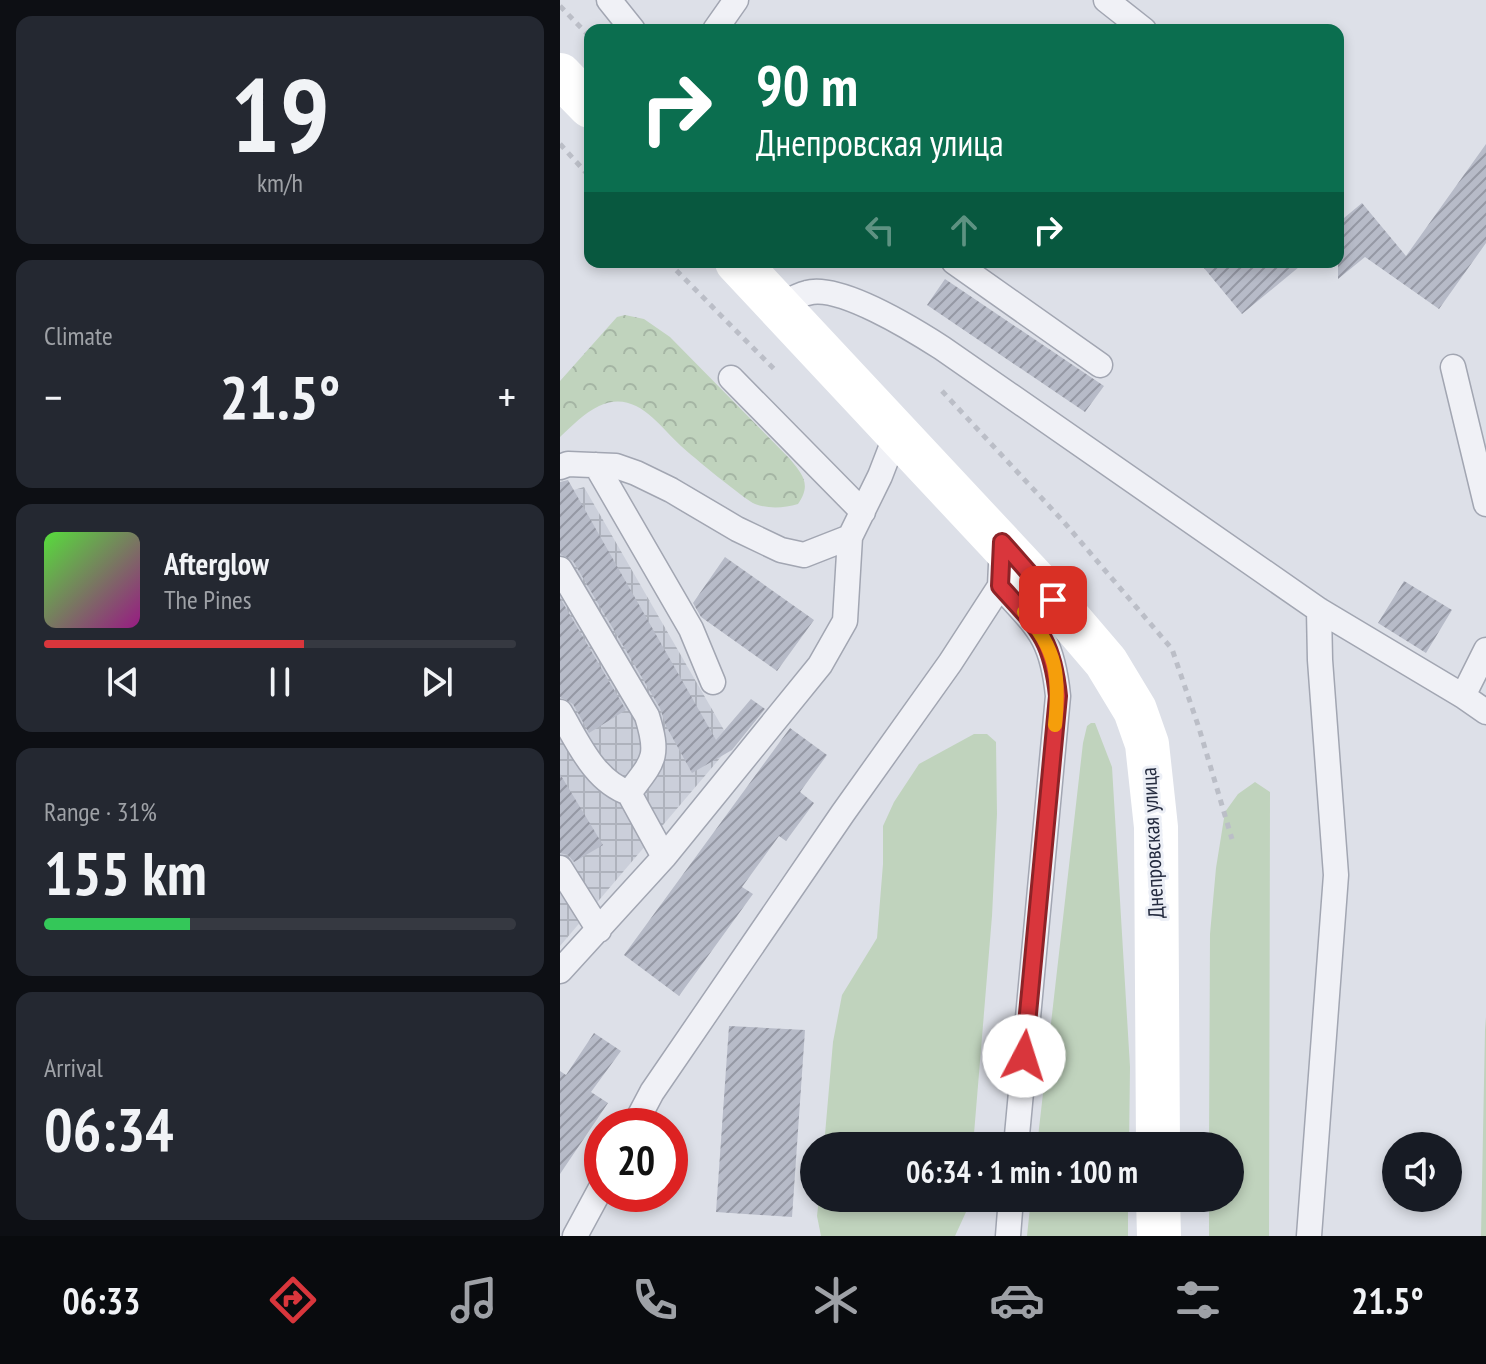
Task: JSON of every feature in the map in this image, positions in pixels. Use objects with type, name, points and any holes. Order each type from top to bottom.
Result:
[{"type":"main road","points":[[560,75],[584,100]]},
{"type":"main road","name":"Днепровская улица","points":[[743,268],[1002,542],[1106,662],[1135,710],[1147,744],[1156,827],[1158,1132]]},
{"type":"main road","points":[[1158,1212],[1159,1236]]},
{"type":"lane","points":[[609,0],[628,24]]},
{"type":"lane","points":[[719,24],[736,0]]},
{"type":"lane","points":[[1106,0],[1136,24]]},
{"type":"lane","points":[[963,268],[1100,365]]},
{"type":"lane","points":[[779,307],[808,292],[831,292],[906,326],[1319,610],[1486,712]]},
{"type":"lane","points":[[1453,367],[1486,504]]},
{"type":"lane","points":[[731,378],[863,512]]},
{"type":"lane","points":[[560,971],[664,857],[820,665],[845,621],[850,537],[897,432]]},
{"type":"lane","points":[[560,467],[568,464],[616,466],[636,473],[781,550],[804,555],[850,537]]},
{"type":"lane","points":[[596,465],[691,629],[713,682]]},
{"type":"lane","points":[[644,1108],[660,1080],[834,825],[950,663],[1000,586],[1002,542]]},
{"type":"lane","points":[[560,569],[647,716],[655,742],[651,764],[629,793]]},
{"type":"lane","points":[[1000,586],[1042,633],[1055,665],[1058,696],[1017,1132]]},
{"type":"lane","points":[[1309,1236],[1336,875],[1319,610]]},
{"type":"lane","points":[[1463,696],[1486,650]]},
{"type":"lane","points":[[560,712],[596,771],[614,788],[629,793],[664,857]]},
{"type":"lane","points":[[560,868],[599,930]]},
{"type":"lane","points":[[575,1236],[588,1212]]},
{"type":"lane","points":[[1008,1236],[1010,1212]]},
{"type":"path","points":[[560,6],[584,31]]},
{"type":"path","points":[[560,144],[584,170]]},
{"type":"shaded area","points":[[584,487],[732,744],[560,946],[560,494]]},
{"type":"green space","points":[[625,315],[644,319],[670,337],[790,459],[805,486],[798,504],[766,507],[755,504],[696,459],[645,412],[624,402],[599,406],[560,437],[560,381],[617,317]]},
{"type":"green space","points":[[1095,723],[1112,767],[1130,1067],[1129,1132],[1039,1132],[1083,743],[1087,726]]},
{"type":"green space","points":[[974,734],[987,734],[996,742],[997,814],[992,916],[974,1132],[825,1132],[833,1042],[842,995],[877,938],[883,826],[894,802],[919,764]]},
{"type":"green space","points":[[1255,782],[1270,792],[1269,1236],[1209,1236],[1209,1212],[1244,1212],[1244,1132],[1209,1132],[1210,934],[1225,812],[1238,794]]},
{"type":"green space","points":[[1486,1017],[1486,1236],[1481,1236],[1485,1030]]},
{"type":"green space","points":[[817,1212],[966,1212],[955,1236],[821,1236]]},
{"type":"green space","points":[[1030,1212],[1128,1212],[1128,1236],[1027,1236]]},
{"type":"building","points":[[1486,144],[1486,243],[1439,309],[1365,257],[1338,279],[1338,268],[1344,268],[1344,218],[1362,203],[1406,256]]},
{"type":"building","points":[[1204,268],[1298,268],[1242,314]]},
{"type":"building","points":[[945,279],[1104,386],[1085,412],[927,305]]},
{"type":"building","points":[[568,480],[716,740],[751,699],[765,709],[732,750],[692,773],[666,726],[660,708],[573,561],[560,554],[560,482]]},
{"type":"building","points":[[725,557],[814,620],[777,671],[701,617],[693,603]]},
{"type":"building","points":[[1404,581],[1452,610],[1426,653],[1378,623]]},
{"type":"building","points":[[560,598],[626,710],[589,733],[573,704],[560,697]]},
{"type":"building","points":[[790,728],[827,755],[800,792],[814,803],[786,841],[779,836],[742,887],[753,894],[679,996],[624,955]]},
{"type":"building","points":[[560,774],[603,845],[574,862],[568,855],[560,853]]},
{"type":"building","points":[[729,1026],[805,1030],[792,1217],[716,1212]]},
{"type":"building","points":[[594,1033],[621,1051],[591,1092],[608,1103],[605,1108],[584,1108],[584,1138],[560,1174],[560,1071],[566,1075]]},
{"type":"slow traffic","points":[[1024,612],[1042,633],[1055,665],[1058,696],[1055,725]]},
{"type":"route","points":[[1024,1056],[1058,696],[1055,665],[1042,633],[1000,586],[1002,542],[1053,600]]}]
